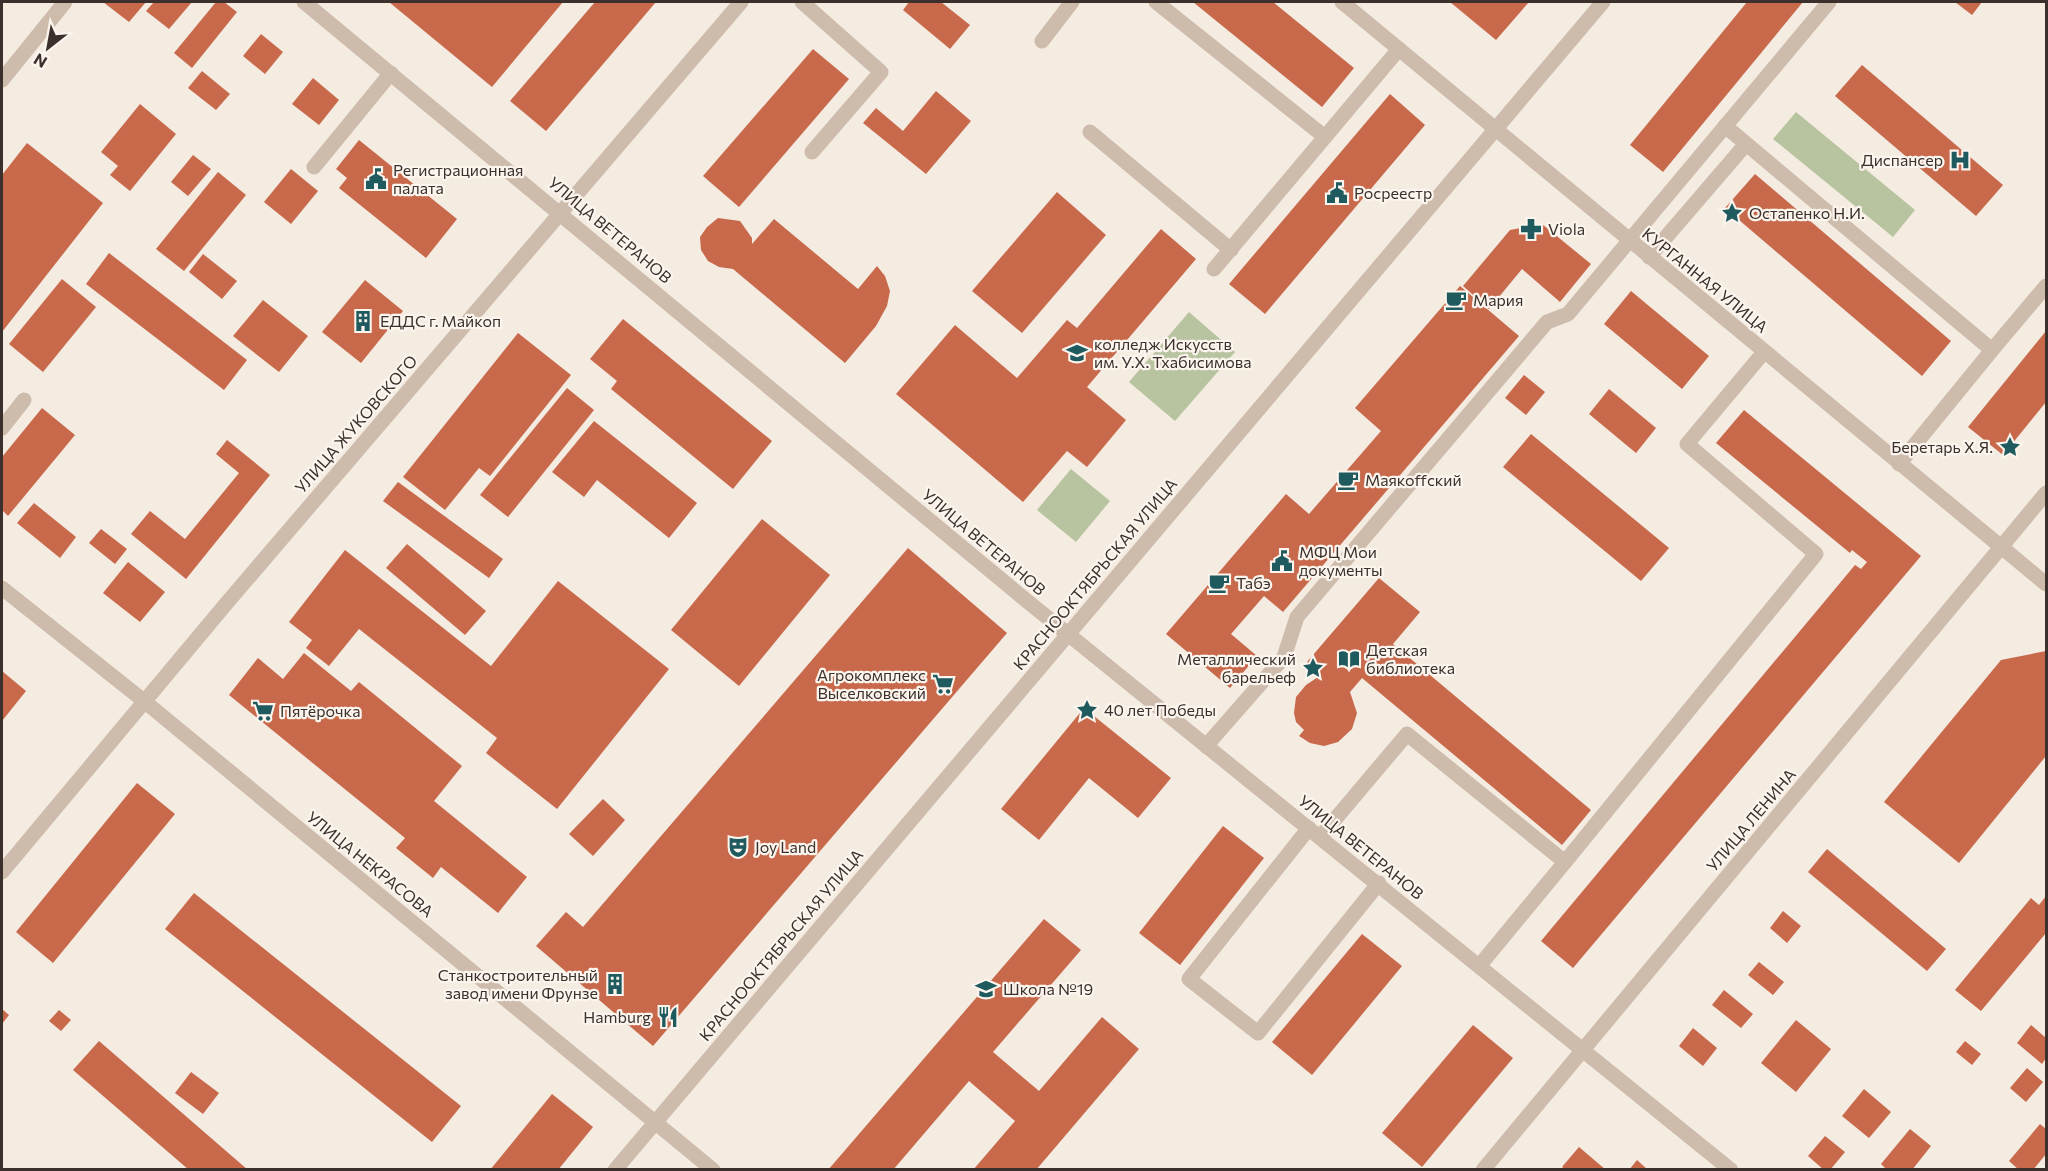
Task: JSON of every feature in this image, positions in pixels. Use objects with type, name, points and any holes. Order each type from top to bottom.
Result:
[{"type":"street","points":[[2,80],[65,2]]},
{"type":"street","name":"УЛИЦА ВЕТЕРАНОВ","points":[[304,2],[561,212],[1068,634],[1584,1048],[1731,1170]]},
{"type":"street","name":"УЛИЦА ЖУКОВСКОГО","points":[[2,872],[144,701],[741,2]]},
{"type":"street","points":[[802,2],[881,72],[812,152]]},
{"type":"street","points":[[1042,41],[1071,2]]},
{"type":"street","points":[[1156,2],[1325,137]]},
{"type":"street","name":"КУРГАННАЯ УЛИЦА","points":[[1342,2],[1494,130],[2046,584]]},
{"type":"street","name":"КРАСНООКТЯБРЬСКАЯ УЛИЦА","points":[[615,1170],[1603,2]]},
{"type":"street","points":[[1206,746],[1284,657],[1297,617],[1304,608],[1547,322],[1568,314],[1829,2]]},
{"type":"street","points":[[1214,269],[1399,49]]},
{"type":"street","points":[[314,167],[391,73]]},
{"type":"street","points":[[1725,126],[1992,350]]},
{"type":"street","points":[[1090,132],[1231,250]]},
{"type":"street","points":[[1649,257],[1746,144]]},
{"type":"street","points":[[1899,464],[2046,286]]},
{"type":"street","points":[[1480,965],[1816,554],[1687,444],[1764,352]]},
{"type":"street","points":[[2,428],[24,400]]},
{"type":"street","name":"УЛИЦА ЛЕНИНА","points":[[1483,1170],[2046,493]]},
{"type":"street","name":"УЛИЦА НЕКРАСОВА","points":[[2,588],[144,701],[713,1170]]},
{"type":"street","points":[[1379,883],[1258,1033],[1189,979],[1314,832],[1407,734],[1565,862]]},
{"type":"green space","points":[[1796,112],[1915,210],[1893,237],[1773,139]]},
{"type":"green space","points":[[1189,312],[1235,352],[1175,421],[1129,382]]},
{"type":"green space","points":[[1071,469],[1110,501],[1076,542],[1037,510]]},
{"type":"building","points":[[103,2],[146,2],[129,22]]},
{"type":"building","points":[[154,2],[192,2],[169,29],[146,11]]},
{"type":"building","points":[[216,2],[224,2],[237,12],[192,68],[174,53]]},
{"type":"building","points":[[389,2],[563,2],[492,87]]},
{"type":"building","points":[[595,2],[656,2],[546,131],[510,101]]},
{"type":"building","points":[[909,2],[941,2],[970,25],[950,49],[903,10]]},
{"type":"building","points":[[1193,2],[1273,2],[1354,68],[1322,107]]},
{"type":"building","points":[[1450,2],[1529,2],[1496,40]]},
{"type":"building","points":[[1747,2],[1803,2],[1663,172],[1630,145]]},
{"type":"building","points":[[1955,2],[1982,2],[1972,15]]},
{"type":"building","points":[[261,34],[283,52],[265,74],[243,56]]},
{"type":"building","points":[[813,49],[849,79],[739,207],[703,176]]},
{"type":"building","points":[[1862,65],[2003,185],[1976,216],[1835,96]]},
{"type":"building","points":[[202,71],[230,94],[216,110],[188,88]]},
{"type":"building","points":[[313,78],[339,100],[319,125],[292,104]]},
{"type":"building","points":[[936,91],[971,121],[926,174],[863,123],[876,108],[903,131]]},
{"type":"building","name":"Росреестр","points":[[1390,94],[1425,125],[1265,314],[1229,284]]},
{"type":"building","points":[[140,104],[176,134],[130,191],[110,175],[118,166],[101,152]]},
{"type":"building","points":[[359,140],[457,219],[426,258],[339,188],[347,178],[336,169]]},
{"type":"building","points":[[27,143],[103,203],[2,332],[2,175]]},
{"type":"building","points":[[193,155],[211,169],[188,196],[171,182]]},
{"type":"building","points":[[291,169],[318,191],[291,224],[264,202]]},
{"type":"building","points":[[218,172],[246,195],[184,271],[156,249]]},
{"type":"building","points":[[1755,174],[1951,341],[1922,376],[1725,208]]},
{"type":"building","points":[[1057,192],[1106,235],[1022,333],[972,291]]},
{"type":"building","points":[[718,218],[740,221],[752,238],[752,244],[774,219],[858,289],[877,266],[885,276],[890,291],[887,306],[876,326],[845,363],[733,269],[719,267],[708,261],[701,250],[700,237]]},
{"type":"building","points":[[1542,224],[1591,264],[1560,302],[1522,269],[1489,309],[1463,286],[1510,230]]},
{"type":"building","name":"колледж Искусств им. У.Х. Тхабисимова","points":[[1161,229],[1196,259],[1087,387],[1126,420],[1087,467],[1067,451],[1023,502],[896,394],[955,325],[1017,378],[1067,320],[1077,328]]},
{"type":"building","points":[[109,253],[247,360],[224,390],[86,284]]},
{"type":"building","points":[[203,254],[237,281],[222,299],[189,272]]},
{"type":"building","points":[[62,279],[96,307],[43,372],[9,344]]},
{"type":"building","name":"ЕДДС г. Майкоп","points":[[365,280],[403,311],[361,363],[322,332]]},
{"type":"building","points":[[1460,286],[1519,336],[1283,612],[1264,596],[1231,634],[1257,656],[1230,688],[1166,634],[1286,494],[1309,514],[1381,431],[1355,408]]},
{"type":"building","points":[[1631,291],[1709,356],[1682,389],[1604,324]]},
{"type":"building","points":[[263,300],[308,336],[279,372],[233,336]]},
{"type":"building","points":[[623,319],[772,441],[733,489],[611,389],[617,381],[590,359]]},
{"type":"building","points":[[2046,331],[2046,402],[2003,455],[1968,427]]},
{"type":"building","points":[[518,333],[571,375],[490,476],[479,468],[445,510],[403,477]]},
{"type":"building","points":[[1524,375],[1545,392],[1526,415],[1505,398]]},
{"type":"building","points":[[567,388],[594,410],[508,517],[480,495]]},
{"type":"building","points":[[1609,389],[1656,428],[1636,453],[1589,414]]},
{"type":"building","points":[[42,408],[75,435],[8,516],[2,510],[2,457]]},
{"type":"building","points":[[1744,410],[1921,556],[1573,968],[1541,941],[1855,565],[1861,569],[1867,562],[1852,550],[1850,553],[1716,443]]},
{"type":"building","points":[[594,421],[697,503],[669,538],[597,480],[584,497],[552,472]]},
{"type":"building","points":[[1531,434],[1669,548],[1641,581],[1503,467]]},
{"type":"building","points":[[227,440],[270,475],[186,579],[131,534],[150,511],[185,539],[239,473],[216,454]]},
{"type":"building","points":[[398,482],[503,559],[489,578],[383,501]]},
{"type":"building","points":[[34,503],[76,537],[60,558],[17,523]]},
{"type":"building","points":[[762,519],[830,575],[739,686],[671,630]]},
{"type":"building","points":[[101,529],[127,549],[115,564],[89,543]]},
{"type":"building","points":[[407,544],[486,611],[465,635],[386,568]]},
{"type":"building","points":[[908,548],[1007,633],[653,1046],[536,946],[566,912],[583,927]]},
{"type":"building","points":[[345,550],[491,666],[558,581],[669,669],[557,809],[486,753],[497,738],[359,629],[329,666],[306,648],[312,640],[289,622]]},
{"type":"building","points":[[128,562],[165,592],[140,622],[103,593]]},
{"type":"building","points":[[1379,578],[1420,612],[1393,644],[1591,810],[1562,845],[1362,678],[1350,692],[1357,713],[1352,729],[1338,742],[1324,746],[1310,743],[1299,736],[1304,730],[1296,722],[1294,713],[1296,697],[1306,685],[1321,675],[1307,662]]},
{"type":"building","points":[[2046,651],[2046,756],[1959,863],[1884,802],[2001,660]]},
{"type":"building","points":[[304,653],[351,691],[359,682],[462,766],[434,801],[527,877],[498,913],[441,867],[433,878],[396,848],[405,838],[229,695],[258,658],[283,679]]},
{"type":"building","points":[[2,671],[26,691],[2,721]]},
{"type":"building","points":[[1084,708],[1171,778],[1138,818],[1089,778],[1039,840],[1001,809]]},
{"type":"building","points":[[137,783],[175,814],[53,963],[16,932]]},
{"type":"building","points":[[603,799],[625,820],[593,856],[569,834]]},
{"type":"building","points":[[1223,826],[1264,858],[1180,965],[1139,933]]},
{"type":"building","points":[[1827,849],[1946,949],[1927,971],[1808,872]]},
{"type":"building","points":[[194,893],[461,1106],[432,1142],[165,929]]},
{"type":"building","points":[[2046,896],[2046,933],[1981,1011],[1955,990],[2031,898],[2039,905]]},
{"type":"building","points":[[1783,911],[1801,926],[1787,943],[1770,928]]},
{"type":"building","points":[[1044,919],[1081,950],[993,1052],[1039,1091],[1102,1017],[1139,1049],[1036,1170],[973,1170],[1015,1121],[969,1081],[893,1170],[828,1170]]},
{"type":"building","points":[[1362,934],[1402,966],[1312,1075],[1272,1042]]},
{"type":"building","points":[[1759,962],[1784,982],[1773,995],[1748,975]]},
{"type":"building","points":[[1724,990],[1753,1014],[1741,1028],[1712,1005]]},
{"type":"building","points":[[2,1009],[9,1015],[2,1024]]},
{"type":"building","points":[[59,1010],[71,1020],[61,1031],[49,1021]]},
{"type":"building","points":[[1796,1020],[1831,1049],[1796,1092],[1761,1063]]},
{"type":"building","points":[[1473,1025],[1513,1058],[1422,1167],[1382,1133]]},
{"type":"building","points":[[2031,1025],[2046,1038],[2046,1058],[2042,1064],[2017,1043]]},
{"type":"building","points":[[1693,1028],[1717,1048],[1703,1066],[1679,1046]]},
{"type":"building","points":[[99,1041],[248,1170],[189,1170],[73,1070]]},
{"type":"building","points":[[1965,1041],[1981,1054],[1972,1065],[1956,1052]]},
{"type":"building","points":[[2027,1068],[2043,1082],[2026,1102],[2010,1088]]},
{"type":"building","points":[[191,1072],[219,1093],[203,1114],[175,1093]]},
{"type":"building","points":[[1864,1089],[1891,1112],[1869,1138],[1842,1116]]},
{"type":"building","points":[[552,1094],[593,1127],[558,1170],[490,1170]]},
{"type":"building","points":[[2040,1124],[2046,1129],[2046,1154],[2033,1170],[2019,1170],[2009,1161]]},
{"type":"building","points":[[1910,1129],[1931,1146],[1912,1170],[1887,1170],[1881,1164]]},
{"type":"building","points":[[1825,1136],[1845,1152],[1830,1170],[1824,1170],[1808,1156]]},
{"type":"building","points":[[1579,1147],[1606,1170],[1566,1170],[1562,1167]]},
{"type":"building","points":[[1637,1160],[1648,1170],[1629,1170]]},
{"type":"place","name":"Диспансер","points":[[1960,160]]},
{"type":"place","name":"Регистрационная палата","points":[[376,179]]},
{"type":"place","name":"Росреестр","points":[[1337,193]]},
{"type":"place","name":"Остапенко Н.И.","points":[[1732,213]]},
{"type":"place","name":"Viola","points":[[1531,229]]},
{"type":"place","name":"Мария","points":[[1456,300]]},
{"type":"place","name":"ЕДДС г. Майкоп","points":[[363,321]]},
{"type":"place","name":"колледж Искусств им. У.Х. Тхабисимова","points":[[1077,353]]},
{"type":"place","name":"Беретарь Х.Я.","points":[[2010,447]]},
{"type":"place","name":"Маякоffский","points":[[1348,480]]},
{"type":"place","name":"МФЦ Мои документы","points":[[1282,561]]},
{"type":"place","name":"Табэ","points":[[1219,583]]},
{"type":"place","name":"Детская библиотека","points":[[1349,659]]},
{"type":"place","name":"Металлический барельеф","points":[[1313,668]]},
{"type":"place","name":"Агрокомплекс Выселковский","points":[[943,684]]},
{"type":"place","name":"40 лет Победы","points":[[1087,710]]},
{"type":"place","name":"Пятёрочка","points":[[263,711]]},
{"type":"place","name":"Joy Land","points":[[738,847]]},
{"type":"place","name":"Станкостроительный завод имени Фрунзе","points":[[615,984]]},
{"type":"place","name":"Школа №19","points":[[986,989]]},
{"type":"place","name":"Hamburg","points":[[668,1017]]}]
